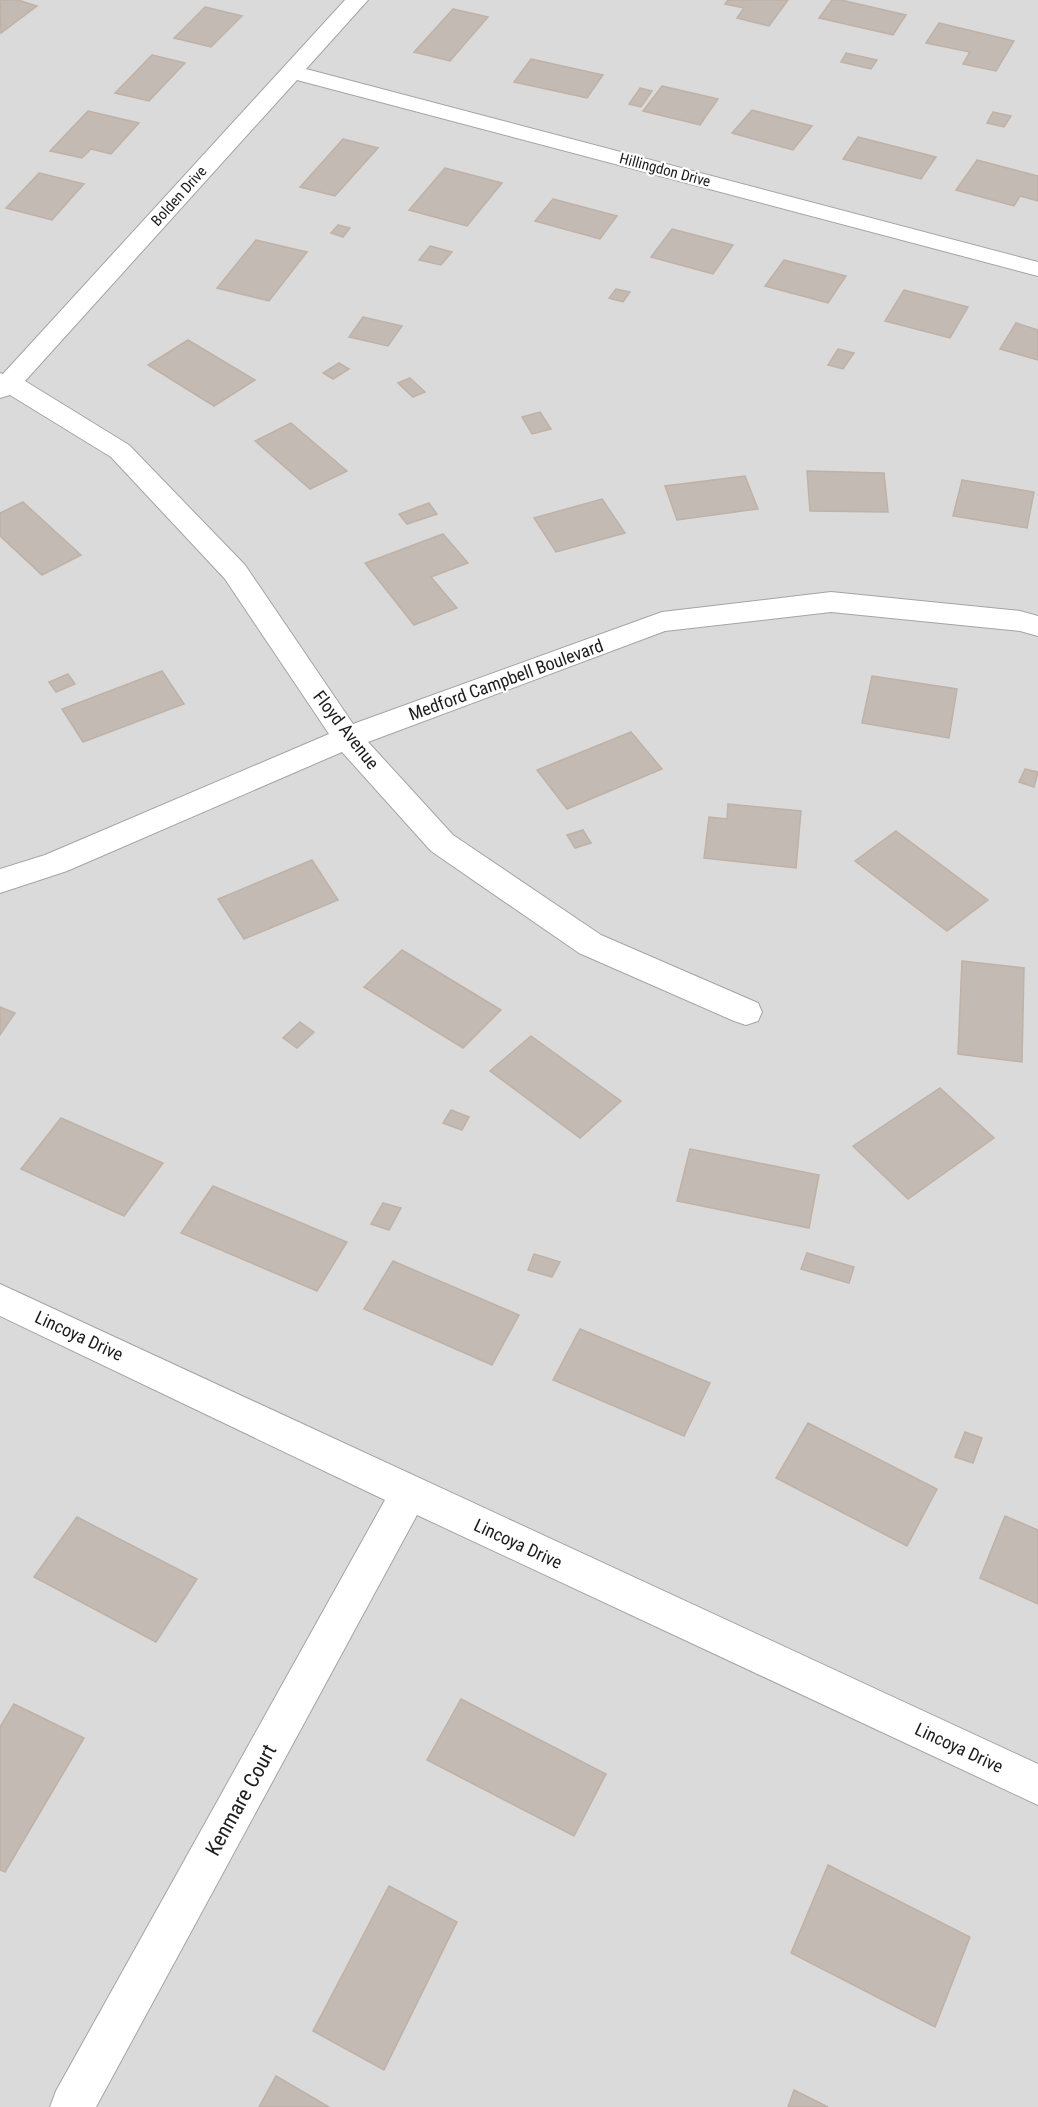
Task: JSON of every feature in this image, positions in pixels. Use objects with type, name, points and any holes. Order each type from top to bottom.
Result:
[{"type":"street","name":"Bolden Drive","points":[[3,385],[357,0]]},
{"type":"street","name":"Hillingdon Drive","points":[[292,72],[1038,269]]},
{"type":"street","name":"Floyd Avenue","points":[[3,385],[120,451],[235,572],[347,738],[442,843],[590,944],[746,1012]]},
{"type":"street","name":"Medford Campbell Boulevard","points":[[0,881],[56,863],[347,738],[662,622],[831,602],[1020,621],[1038,626]]},
{"type":"street","name":"Lincoya Drive","points":[[0,1299],[410,1493],[1038,1785]]},
{"type":"street","name":"Kenmare Court","points":[[72,2107],[410,1493]]},
{"type":"shaded area","points":[[0,0],[1038,0],[1038,2107],[0,2107]]},
{"type":"building","points":[[0,0],[18,0],[37,6],[1,33]]},
{"type":"building","points":[[728,0],[788,0],[769,26],[737,18],[744,8],[725,4]]},
{"type":"building","points":[[832,0],[906,15],[893,35],[819,18]]},
{"type":"building","points":[[205,7],[242,16],[211,47],[174,38]]},
{"type":"building","points":[[453,9],[488,17],[450,61],[414,52]]},
{"type":"building","points":[[939,23],[1014,41],[996,71],[963,64],[970,52],[926,43]]},
{"type":"building","points":[[846,53],[877,60],[871,69],[841,62]]},
{"type":"building","points":[[152,55],[185,63],[149,101],[115,93]]},
{"type":"building","points":[[531,59],[603,75],[587,98],[514,82]]},
{"type":"building","points":[[662,86],[718,99],[700,125],[643,111]]},
{"type":"building","points":[[640,88],[652,91],[641,107],[629,104]]},
{"type":"building","points":[[752,110],[812,126],[793,150],[732,133]]},
{"type":"building","points":[[88,111],[139,123],[111,154],[91,149],[82,158],[50,151]]},
{"type":"building","points":[[993,112],[1011,116],[1004,127],[987,123]]},
{"type":"building","points":[[858,137],[936,157],[921,179],[843,159]]},
{"type":"building","points":[[343,139],[378,148],[335,196],[300,187]]},
{"type":"building","points":[[977,160],[1038,176],[1038,201],[1020,196],[1014,206],[956,190]]},
{"type":"building","points":[[445,168],[502,183],[467,226],[409,210]]},
{"type":"building","points":[[39,173],[84,184],[52,220],[6,208]]},
{"type":"building","points":[[553,199],[617,216],[600,239],[535,221]]},
{"type":"building","points":[[338,225],[350,228],[343,237],[331,233]]},
{"type":"building","points":[[672,229],[733,245],[713,274],[651,257]]},
{"type":"building","points":[[256,240],[307,252],[269,301],[217,288]]},
{"type":"building","points":[[430,246],[452,252],[441,265],[419,260]]},
{"type":"building","points":[[784,260],[846,276],[828,303],[765,286]]},
{"type":"building","points":[[616,289],[630,292],[623,302],[609,298]]},
{"type":"building","points":[[904,290],[968,307],[950,338],[885,321]]},
{"type":"building","points":[[363,317],[402,326],[388,346],[349,337]]},
{"type":"building","points":[[1016,323],[1038,330],[1038,360],[1000,349]]},
{"type":"building","points":[[188,340],[255,380],[214,406],[148,365]]},
{"type":"building","points":[[838,349],[854,353],[843,369],[828,365]]},
{"type":"building","points":[[339,363],[349,369],[333,379],[323,373]]},
{"type":"building","points":[[410,378],[425,392],[413,397],[398,383]]},
{"type":"building","points":[[540,412],[551,429],[532,434],[522,417]]},
{"type":"building","points":[[291,423],[347,471],[310,489],[255,441]]},
{"type":"building","points":[[807,471],[884,473],[888,512],[810,511]]},
{"type":"building","points":[[745,476],[758,509],[677,520],[665,486]]},
{"type":"building","points":[[962,480],[1034,492],[1027,528],[953,516]]},
{"type":"building","points":[[602,499],[625,533],[556,552],[534,518]]},
{"type":"building","points":[[23,502],[81,555],[42,575],[0,536],[0,513]]},
{"type":"building","points":[[429,503],[437,514],[407,524],[399,514]]},
{"type":"building","points":[[443,534],[468,563],[431,577],[457,608],[414,625],[365,563]]},
{"type":"building","points":[[162,671],[184,704],[83,742],[62,709]]},
{"type":"building","points":[[68,674],[75,684],[56,692],[49,682]]},
{"type":"building","points":[[872,676],[957,689],[949,738],[862,723]]},
{"type":"building","points":[[631,732],[662,769],[567,809],[537,770]]},
{"type":"building","points":[[1025,769],[1038,772],[1034,787],[1019,782]]},
{"type":"building","points":[[728,804],[801,811],[796,868],[704,858],[709,817],[727,819]]},
{"type":"building","points":[[583,830],[591,843],[575,848],[567,835]]},
{"type":"building","points":[[896,831],[988,900],[947,931],[855,861]]},
{"type":"building","points":[[312,860],[338,900],[244,939],[218,899]]},
{"type":"building","points":[[402,950],[501,1010],[463,1048],[364,987]]},
{"type":"building","points":[[962,961],[1024,968],[1022,1062],[958,1054]]},
{"type":"building","points":[[0,1007],[15,1013],[0,1035]]},
{"type":"building","points":[[300,1022],[314,1032],[297,1048],[283,1038]]},
{"type":"building","points":[[531,1036],[621,1101],[580,1138],[490,1071]]},
{"type":"building","points":[[940,1088],[994,1138],[908,1199],[853,1146]]},
{"type":"building","points":[[451,1110],[469,1117],[462,1130],[443,1123]]},
{"type":"building","points":[[61,1118],[163,1163],[124,1216],[21,1169]]},
{"type":"building","points":[[690,1149],[819,1175],[809,1228],[677,1201]]},
{"type":"building","points":[[213,1186],[347,1242],[317,1291],[181,1233]]},
{"type":"building","points":[[383,1203],[401,1208],[389,1230],[371,1224]]},
{"type":"building","points":[[807,1253],[854,1267],[849,1283],[801,1269]]},
{"type":"building","points":[[534,1254],[560,1262],[552,1277],[528,1270]]},
{"type":"building","points":[[393,1261],[519,1315],[492,1365],[364,1309]]},
{"type":"building","points":[[580,1329],[710,1383],[684,1436],[553,1380]]},
{"type":"building","points":[[808,1423],[937,1489],[907,1546],[776,1478]]},
{"type":"building","points":[[965,1432],[982,1438],[973,1463],[955,1457]]},
{"type":"building","points":[[1005,1516],[1038,1530],[1038,1604],[980,1578]]},
{"type":"building","points":[[77,1517],[197,1579],[156,1642],[34,1577]]},
{"type":"building","points":[[461,1699],[606,1774],[574,1836],[427,1760]]},
{"type":"building","points":[[14,1704],[84,1738],[5,1872],[0,1870],[0,1727]]},
{"type":"building","points":[[828,1865],[970,1937],[935,2027],[791,1953]]},
{"type":"building","points":[[389,1886],[457,1922],[384,2070],[313,2031]]},
{"type":"building","points":[[276,2076],[329,2107],[259,2107]]},
{"type":"building","points":[[794,2090],[828,2107],[788,2107]]}]
